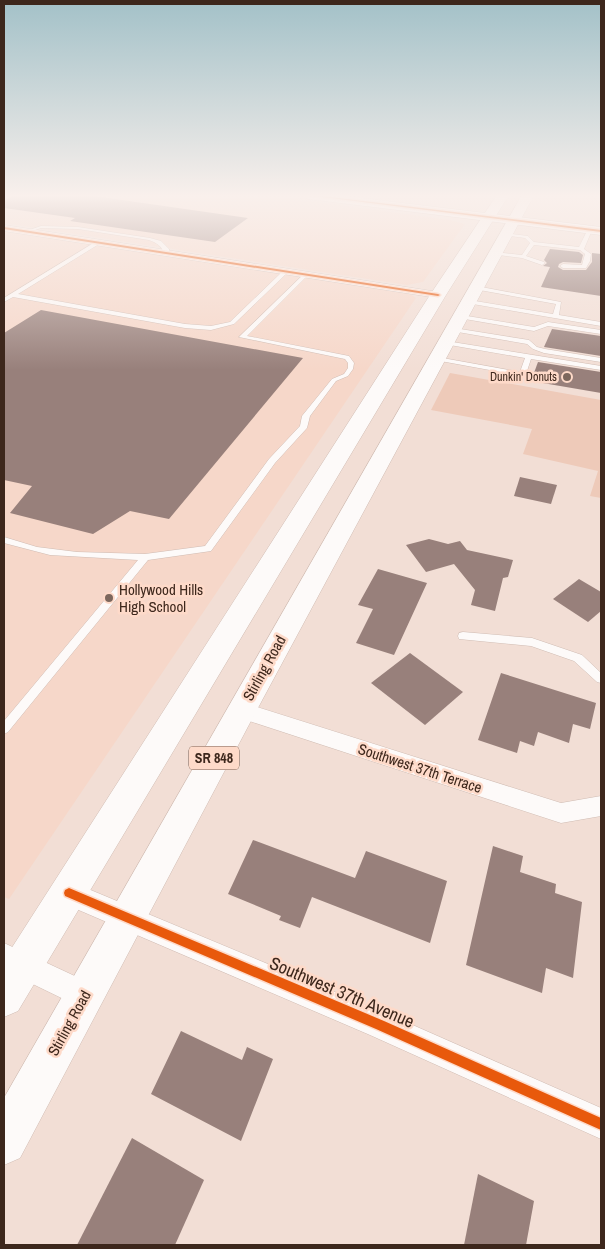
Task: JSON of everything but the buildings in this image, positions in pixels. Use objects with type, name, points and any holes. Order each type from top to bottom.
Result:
[{"type":"main road","points":[[4,997],[14,961],[69,893],[438,295],[466,253]]},
{"type":"main road","name":"Stirling Road","points":[[4,1142],[494,254]]},
{"type":"main road","points":[[438,295],[448,301],[453,330]]},
{"type":"street","points":[[168,253],[438,295]]},
{"type":"street","name":"Southwest 37th Terrace","points":[[241,710],[561,813],[601,806]]},
{"type":"street","name":"Southwest 37th Avenue","points":[[69,893],[380,1024],[601,1124]]},
{"type":"street","points":[[14,961],[84,994]]},
{"type":"lane","points":[[4,300],[80,253]]},
{"type":"lane","points":[[524,257],[526,253]]},
{"type":"lane","points":[[563,266],[584,267],[587,261],[587,253]]},
{"type":"lane","points":[[494,254],[524,257],[542,263]]},
{"type":"lane","points":[[13,295],[185,326],[211,328],[232,322],[285,272]]},
{"type":"lane","points":[[4,540],[38,550],[73,554],[115,554],[144,558],[208,549],[272,462],[304,426],[306,416],[334,380],[346,375],[352,368],[347,357],[242,337],[305,275]]},
{"type":"lane","points":[[476,288],[560,303],[555,317]]},
{"type":"lane","points":[[453,330],[529,297]]},
{"type":"lane","points":[[502,308],[601,324]]},
{"type":"lane","points":[[530,342],[540,314]]},
{"type":"lane","points":[[453,330],[534,329],[548,324],[601,332]]},
{"type":"lane","points":[[453,330],[530,342],[535,348],[544,351],[601,360]]},
{"type":"lane","points":[[453,330],[523,374],[529,356]]},
{"type":"lane","points":[[453,330],[529,356],[601,368]]},
{"type":"lane","points":[[4,729],[144,558]]},
{"type":"lane","points":[[463,636],[532,642],[578,658],[601,679]]},
{"type":"shaded area","name":"Hollywood Hills High School","points":[[4,253],[148,253],[410,294],[416,298],[9,899],[4,897]]},
{"type":"shaded area","points":[[201,253],[444,253],[423,282],[407,285]]},
{"type":"shaded area","points":[[450,373],[601,400],[601,498],[590,496],[598,471],[523,454],[532,429],[431,410]]},
{"type":"cycle path","points":[[168,253],[438,295]]},
{"type":"cycle path","points":[[69,893],[380,1025],[601,1124]]},
{"type":"place","name":"Dunkin' Donuts","points":[[567,377]]},
{"type":"place","name":"Hollywood Hills High School","points":[[109,598]]}]
